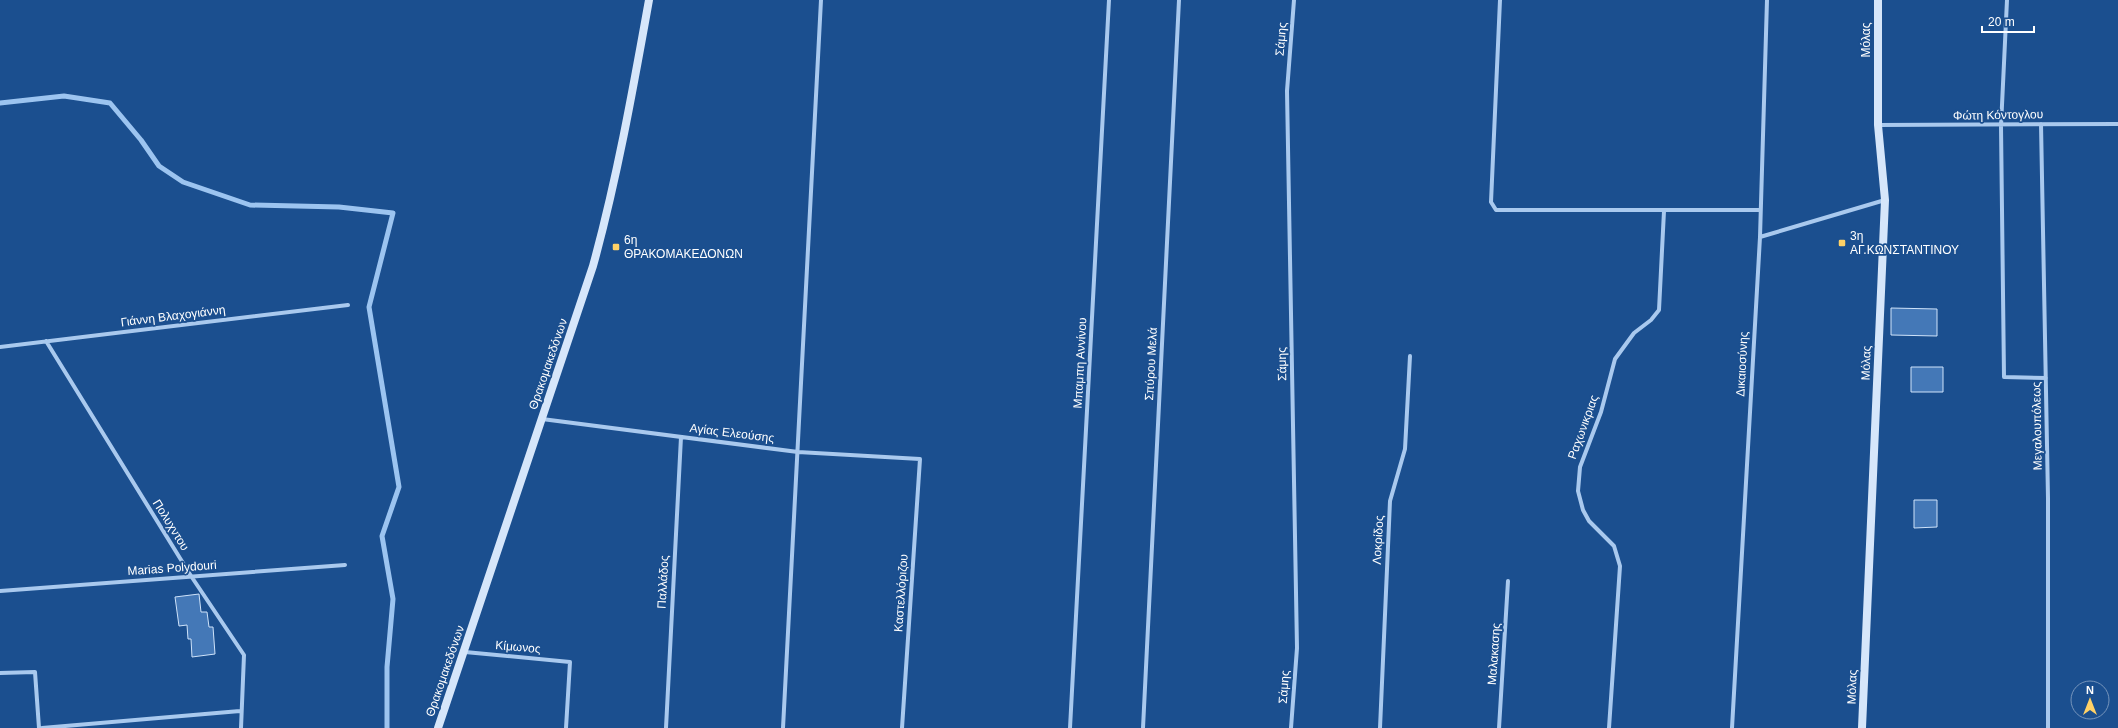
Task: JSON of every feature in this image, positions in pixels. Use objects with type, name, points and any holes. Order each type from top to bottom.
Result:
[{"type":"main road","name":"Θρακομακεδόνων","points":[[438,728],[465,652],[578,314],[606,219],[622,148],[649,0]]},
{"type":"main road","name":"Μόλας","points":[[1862,728],[1885,200],[1878,125],[1878,0]]},
{"type":"street","points":[[783,728],[821,0]]},
{"type":"street","name":"Μπαμπη Αννίνου","points":[[1070,728],[1109,0]]},
{"type":"street","name":"Σπύρου Μελά","points":[[1143,728],[1178,0]]},
{"type":"street","name":"Σάμης","points":[[1292,728],[1297,648],[1287,91],[1294,0]]},
{"type":"street","points":[[1500,0],[1490,202],[1493,208],[1500,212],[1760,210]]},
{"type":"street","name":"Δικαιοσύνης","points":[[1732,728],[1760,237],[1768,0]]},
{"type":"street","points":[[2007,0],[2001,126],[2004,377],[2046,378]]},
{"type":"street","name":"Φώτη Κόντογλου","points":[[1878,125],[2001,126],[2041,124],[2118,124]]},
{"type":"street","name":"Μεγαλουπόλεως","points":[[2041,124],[2046,378],[2048,728]]},
{"type":"street","points":[[1760,237],[1885,200]]},
{"type":"street","name":"Ραχωνικριας","points":[[1609,728],[1620,566],[1614,546],[1590,521],[1583,510],[1578,491],[1578,480],[1583,455],[1601,412],[1615,359],[1634,333],[1651,320],[1659,310],[1664,211]]},
{"type":"street","name":"Γιάννη Βλαχογιάννη","points":[[0,346],[348,305]]},
{"type":"street","name":"Πολυχντου","points":[[46,341],[192,576],[244,655],[240,711],[241,728]]},
{"type":"street","name":"Λοκρίδος","points":[[1380,728],[1390,500],[1405,449],[1410,356]]},
{"type":"street","name":"Αγίας Ελεούσης","points":[[542,419],[798,452],[920,459]]},
{"type":"street","name":"Παλλάδος","points":[[666,728],[681,437]]},
{"type":"street","name":"Καστελλόριζου","points":[[902,728],[920,459]]},
{"type":"street","name":"Marias Polydouri","points":[[0,591],[345,565]]},
{"type":"street","name":"Μαλακασης","points":[[1499,728],[1508,581]]},
{"type":"street","name":"Κίμωνος","points":[[465,652],[570,662],[566,728]]},
{"type":"street","points":[[0,673],[35,672],[39,728]]},
{"type":"street","points":[[42,728],[240,711]]},
{"type":"building","points":[[1891,308],[1937,309],[1937,336],[1891,335]]},
{"type":"building","points":[[1911,367],[1943,367],[1943,392],[1911,392]]},
{"type":"building","points":[[1914,500],[1937,500],[1937,527],[1914,528]]},
{"type":"building","points":[[199,594],[201,612],[207,612],[209,627],[213,627],[215,654],[192,657],[191,639],[188,639],[187,625],[179,626],[175,597]]},
{"type":"waterway","points":[[0,103],[64,96],[110,103],[141,140],[159,166],[183,182],[250,205],[339,207],[393,213],[369,307],[399,487],[382,536],[393,599],[387,667],[387,728]]},
{"type":"place","name":"3η ΑΓ.ΚΩΝΣΤΑΝΤΙΝΟΥ","points":[[1842,243]]},
{"type":"place","name":"6η ΘΡΑΚΟΜΑΚΕΔΟΝΩΝ","points":[[616,247]]}]
